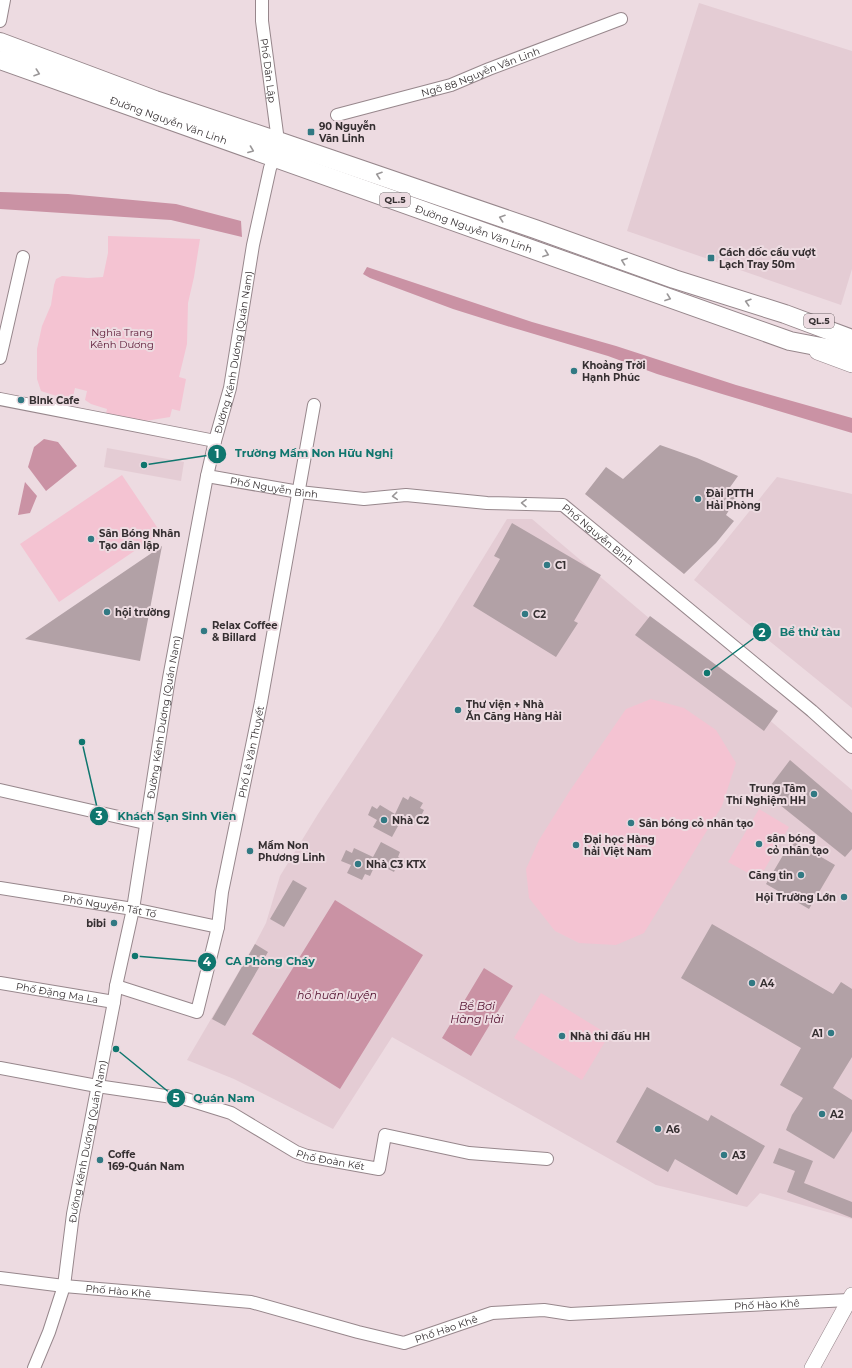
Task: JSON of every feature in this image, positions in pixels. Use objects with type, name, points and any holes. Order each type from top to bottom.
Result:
[{"type":"highway","name":"Đường Nguyễn Văn Linh","points":[[0,42],[155,100],[278,140],[674,279],[785,314],[849,346]]},
{"type":"highway","name":"Đường Nguyễn Văn Linh","points":[[0,60],[218,137],[274,159],[347,183],[790,341],[849,346]]},
{"type":"main road","points":[[812,1368],[851,1298]]},
{"type":"street","points":[[0,21],[4,0]]},
{"type":"street","name":"Phố Dân Lập","points":[[262,0],[262,21],[278,140]]},
{"type":"street","name":"Ngõ 88 Nguyễn Văn Linh","points":[[337,115],[451,85],[621,19]]},
{"type":"street","name":"Đường Kênh Dương (Quán Nam)","points":[[34,1368],[49,1332],[64,1286],[73,1214],[116,986],[133,909],[169,678],[207,476],[230,388],[253,245],[270,168],[274,159]]},
{"type":"street","points":[[0,358],[24,256]]},
{"type":"street","points":[[0,399],[215,441]]},
{"type":"street","name":"Phố Lê Văn Thuyết","points":[[116,986],[197,1012],[218,927],[222,892],[261,702],[314,405]]},
{"type":"street","name":"Phố Nguyễn Bình","points":[[207,476],[299,492],[364,499],[406,495],[487,503],[563,505],[852,747]]},
{"type":"street","points":[[0,790],[146,824]]},
{"type":"street","name":"Phố Nguyễn Tất Tố","points":[[0,888],[133,909],[218,927]]},
{"type":"street","name":"Phố Đặng Ma La","points":[[0,983],[114,1002]]},
{"type":"street","points":[[0,1068],[97,1086]]},
{"type":"street","name":"Phố Đoàn Kết","points":[[97,1086],[186,1099],[231,1113],[306,1156],[379,1169],[385,1135],[469,1153],[547,1159]]},
{"type":"street","name":"Phố Hào Khê","points":[[0,1278],[64,1286],[251,1302],[358,1332],[404,1343],[492,1313],[544,1310],[570,1314],[851,1298]]},
{"type":"shaded area","points":[[699,3],[852,51],[852,269],[841,305],[627,231]]},
{"type":"shaded area","points":[[107,448],[184,462],[181,481],[104,467]]},
{"type":"shaded area","points":[[777,477],[852,494],[852,708],[694,580]]},
{"type":"shaded area","name":"Đại học Hàng hải Việt Nam","points":[[507,519],[532,519],[852,790],[852,1219],[760,1193],[747,1207],[656,1185],[392,1037],[333,1129],[234,1079],[187,1060],[266,923],[280,876],[318,814],[439,630]]},
{"type":"green space","name":"Nghĩa Trang Kênh Dương","points":[[108,236],[200,239],[188,303],[187,344],[179,377],[186,379],[180,411],[172,409],[170,417],[133,423],[105,418],[107,409],[91,404],[85,400],[87,391],[75,388],[72,401],[41,391],[37,379],[37,349],[42,326],[51,305],[56,279],[62,276],[88,278],[103,277],[108,253]]},
{"type":"green space","name":"Sân Bóng Nhân Tạo dân lập","points":[[122,475],[161,533],[59,602],[20,544]]},
{"type":"green space","name":"Sân bóng cỏ nhân tạo","points":[[651,699],[684,708],[716,730],[736,763],[722,806],[644,933],[616,945],[579,943],[555,931],[529,898],[526,869],[539,840],[569,792],[626,709]]},
{"type":"green space","name":"sân bóng cỏ nhân tạo","points":[[759,809],[789,827],[759,879],[728,862]]},
{"type":"green space","name":"Nhà thi đấu HH","points":[[541,993],[609,1035],[582,1080],[514,1038]]},
{"type":"water","points":[[0,192],[68,194],[176,204],[241,221],[242,237],[171,220],[0,209]]},
{"type":"water","points":[[367,267],[532,322],[616,346],[736,385],[852,418],[852,433],[657,374],[608,356],[453,309],[370,278],[363,274]]},
{"type":"water","points":[[44,439],[58,442],[77,466],[46,491],[28,467],[34,447]]},
{"type":"water","points":[[25,482],[37,496],[30,513],[18,515]]},
{"type":"water","name":"hồ huấn luyện","points":[[335,900],[423,955],[340,1089],[252,1034]]},
{"type":"water","name":"Bể Bơi Hàng Hải","points":[[484,968],[513,986],[471,1056],[442,1038]]},
{"type":"building","name":"Đài PTTH Hải Phòng","points":[[660,445],[697,458],[738,476],[728,490],[738,496],[726,515],[734,521],[716,543],[684,574],[585,494],[606,467],[623,479]]},
{"type":"building","points":[[512,523],[601,575],[574,621],[578,623],[556,657],[473,606],[500,559],[494,556]]},
{"type":"building","name":"hội trường","points":[[162,546],[140,661],[25,639],[106,584]]},
{"type":"building","points":[[650,616],[778,711],[764,731],[635,635]]},
{"type":"building","points":[[790,760],[852,813],[852,849],[845,857],[765,793]]},
{"type":"building","points":[[410,796],[423,803],[420,808],[424,810],[417,824],[403,817],[392,837],[373,827],[377,820],[368,815],[372,806],[377,809],[380,805],[395,814],[403,797],[408,800]]},
{"type":"building","name":"Căng tin","points":[[792,840],[835,865],[809,909],[766,884]]},
{"type":"building","points":[[381,842],[400,852],[398,857],[405,861],[401,870],[396,867],[394,872],[376,863],[370,876],[365,874],[362,880],[347,873],[351,865],[341,861],[346,850],[352,853],[354,848],[373,857]]},
{"type":"building","points":[[293,880],[307,888],[284,927],[270,919]]},
{"type":"building","points":[[712,924],[833,994],[841,982],[852,989],[852,1057],[833,1088],[852,1100],[852,1131],[834,1159],[786,1130],[792,1115],[803,1098],[780,1085],[801,1048],[681,978]]},
{"type":"building","points":[[255,944],[268,952],[225,1026],[212,1019]]},
{"type":"building","points":[[647,1087],[708,1121],[711,1115],[765,1146],[737,1195],[675,1159],[668,1172],[616,1142]]},
{"type":"building","points":[[779,1148],[813,1161],[804,1183],[852,1202],[852,1218],[787,1192],[795,1171],[773,1163]]},
{"type":"place","name":"90 Nguyễn Văn Linh","points":[[311,132]]},
{"type":"place","name":"Cách dốc cầu vượt Lạch Tray 50m","points":[[711,258]]},
{"type":"place","name":"Khoảng Trời Hạnh Phúc","points":[[574,371]]},
{"type":"place","name":"Blnk Cafe","points":[[21,400]]},
{"type":"place","name":"Trường Mầm Non Hữu Nghị","points":[[144,465]]},
{"type":"place","name":"Đài PTTH Hải Phòng","points":[[698,499]]},
{"type":"place","name":"Sân Bóng Nhân Tạo dân lập","points":[[91,539]]},
{"type":"place","name":"C1","points":[[547,565]]},
{"type":"place","name":"hội trường","points":[[107,612]]},
{"type":"place","name":"C2","points":[[525,614]]},
{"type":"place","name":"Relax Coffee & Billard","points":[[204,631]]},
{"type":"place","name":"Bể thử tàu","points":[[707,673]]},
{"type":"place","name":"Thư viện + Nhà Ăn Căng Hàng Hải","points":[[458,710]]},
{"type":"place","name":"Khách Sạn Sinh Viên","points":[[82,742]]},
{"type":"place","name":"Trung Tâm Thí Nghiệm HH","points":[[814,794]]},
{"type":"place","name":"Nhà C2","points":[[384,820]]},
{"type":"place","name":"Sân bóng cỏ nhân tạo","points":[[631,823]]},
{"type":"place","name":"sân bóng cỏ nhân tạo","points":[[759,844]]},
{"type":"place","name":"Đại học Hàng hải Việt Nam","points":[[576,845]]},
{"type":"place","name":"Mầm Non Phương Linh","points":[[250,851]]},
{"type":"place","name":"Nhà C3 KTX","points":[[358,864]]},
{"type":"place","name":"Căng tin","points":[[801,875]]},
{"type":"place","name":"Hội Trường Lớn","points":[[844,897]]},
{"type":"place","name":"bibi","points":[[114,923]]},
{"type":"place","name":"CA Phòng Cháy","points":[[135,956]]},
{"type":"place","name":"A4","points":[[752,983]]},
{"type":"place","name":"A1","points":[[831,1033]]},
{"type":"place","name":"Nhà thi đấu HH","points":[[562,1036]]},
{"type":"place","name":"Quán Nam","points":[[116,1049]]},
{"type":"place","name":"A2","points":[[822,1114]]},
{"type":"place","name":"A6","points":[[658,1129]]},
{"type":"place","name":"A3","points":[[724,1155]]},
{"type":"place","name":"Coffe 169-Quán Nam","points":[[100,1160]]}]
